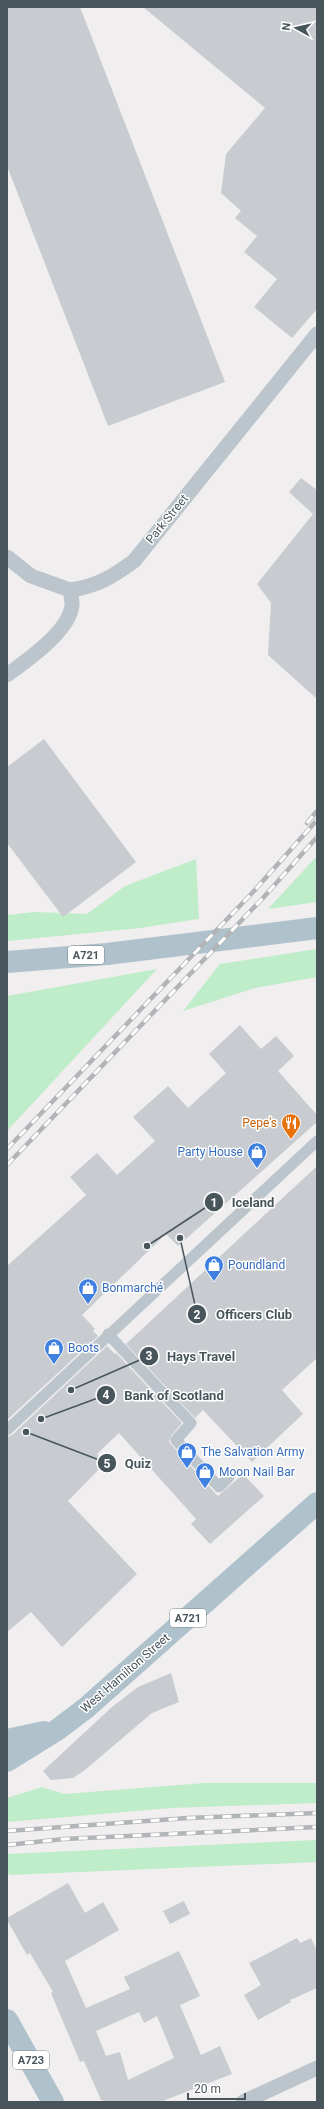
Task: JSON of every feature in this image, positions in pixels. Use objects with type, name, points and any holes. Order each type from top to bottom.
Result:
[{"type":"main road","name":"A721","points":[[7,962],[107,954],[317,928]]},
{"type":"main road","name":"West Hamilton Street","points":[[7,1761],[57,1730],[86,1708],[317,1503]]},
{"type":"main road","name":"West Hamilton Street","points":[[7,1740],[57,1730]]},
{"type":"main road","name":"A723","points":[[7,2020],[53,2102]]},
{"type":"street","name":"Park Street","points":[[70,590],[90,587],[113,576],[134,561],[317,334]]},
{"type":"street","points":[[7,557],[31,576],[70,590],[72,607],[61,628],[45,646],[7,675]]},
{"type":"street","points":[[7,1430],[108,1334],[317,1141]]},
{"type":"street","points":[[108,1334],[191,1423],[176,1440],[219,1487],[229,1477]]},
{"type":"street","points":[[243,2102],[317,2068]]},
{"type":"green space","points":[[317,856],[317,902],[268,909]]},
{"type":"green space","points":[[196,859],[199,919],[140,928],[7,941],[7,915],[35,912],[87,914],[125,886]]},
{"type":"green space","points":[[317,949],[317,977],[255,988],[183,1011],[220,964]]},
{"type":"green space","points":[[157,969],[7,1131],[7,996]]},
{"type":"green space","points":[[205,1783],[317,1783],[317,1803],[172,1808],[7,1822],[7,1798],[42,1787],[64,1794]]},
{"type":"green space","points":[[317,1840],[317,1862],[10,1875],[7,1872],[7,1854]]},
{"type":"building","points":[[7,7],[80,7],[225,382],[108,426],[7,166]]},
{"type":"building","points":[[143,7],[317,7],[317,309],[292,338],[254,307],[277,279],[244,252],[257,236],[235,218],[241,211],[221,193],[226,154],[265,108]]},
{"type":"building","points":[[301,478],[317,490],[317,699],[268,655],[271,603],[257,584],[313,514],[289,492]]},
{"type":"building","points":[[44,739],[136,862],[63,917],[7,843],[7,767]]},
{"type":"building","points":[[240,1025],[261,1049],[276,1036],[294,1056],[278,1071],[317,1115],[317,1122],[178,1246],[166,1234],[82,1315],[95,1329],[93,1331],[98,1336],[7,1420],[7,1266],[86,1195],[70,1177],[97,1153],[117,1175],[155,1141],[133,1117],[168,1086],[188,1108],[226,1073],[209,1054]]},
{"type":"building","points":[[317,1166],[317,1358],[282,1390],[303,1414],[252,1462],[203,1410],[195,1418],[126,1344]]},
{"type":"building","points":[[107,1346],[115,1354],[116,1353],[182,1423],[171,1436],[169,1442],[218,1496],[243,1474],[264,1496],[210,1544],[191,1524],[196,1519],[119,1433],[97,1454],[106,1462],[68,1501],[137,1574],[62,1647],[31,1612],[7,1632],[7,1437],[12,1435]]},
{"type":"building","points":[[171,1673],[179,1702],[152,1713],[85,1770],[73,1778],[51,1780],[43,1771],[112,1707],[138,1687]]},
{"type":"building","points":[[68,1883],[85,1913],[103,1902],[119,1930],[65,1961],[86,2008],[130,1989],[124,1977],[179,1951],[200,1996],[180,2005],[201,2055],[220,2046],[232,2074],[160,2102],[109,2102],[101,2100],[84,2061],[80,2062],[51,1993],[53,1992],[30,1953],[27,1955],[7,1918]],"holes":[[[139,2012],[144,2023],[157,2016],[174,2058],[128,2080],[120,2052],[106,2056],[96,2031]]]},
{"type":"building","points":[[184,1901],[190,1914],[170,1924],[163,1911]]},
{"type":"building","points":[[297,1938],[300,1943],[311,1938],[317,1951],[317,1988],[290,2000],[291,2002],[258,2020],[244,1995],[261,1985],[249,1963]]},
{"type":"railway","points":[[307,823],[317,811]]},
{"type":"railway","points":[[7,1149],[254,891],[317,820]]},
{"type":"railway","points":[[7,1165],[263,898],[317,837]]},
{"type":"railway","points":[[7,1831],[188,1818],[317,1813]]},
{"type":"railway","points":[[7,1845],[64,1839],[317,1827]]},
{"type":"place","name":"Pepe's","points":[[291,1140]]},
{"type":"place","name":"Party House","points":[[257,1169]]},
{"type":"place","name":"Officers Club","points":[[180,1238]]},
{"type":"place","name":"Iceland","points":[[147,1246]]},
{"type":"place","name":"Poundland","points":[[214,1282]]},
{"type":"place","name":"Bonmarché","points":[[88,1305]]},
{"type":"place","name":"Boots","points":[[54,1365]]},
{"type":"place","name":"Hays Travel","points":[[71,1390]]},
{"type":"place","name":"Bank of Scotland","points":[[41,1419]]},
{"type":"place","name":"Quiz","points":[[26,1432]]},
{"type":"place","name":"The Salvation Army","points":[[187,1469]]},
{"type":"place","name":"Moon Nail Bar","points":[[205,1489]]}]
